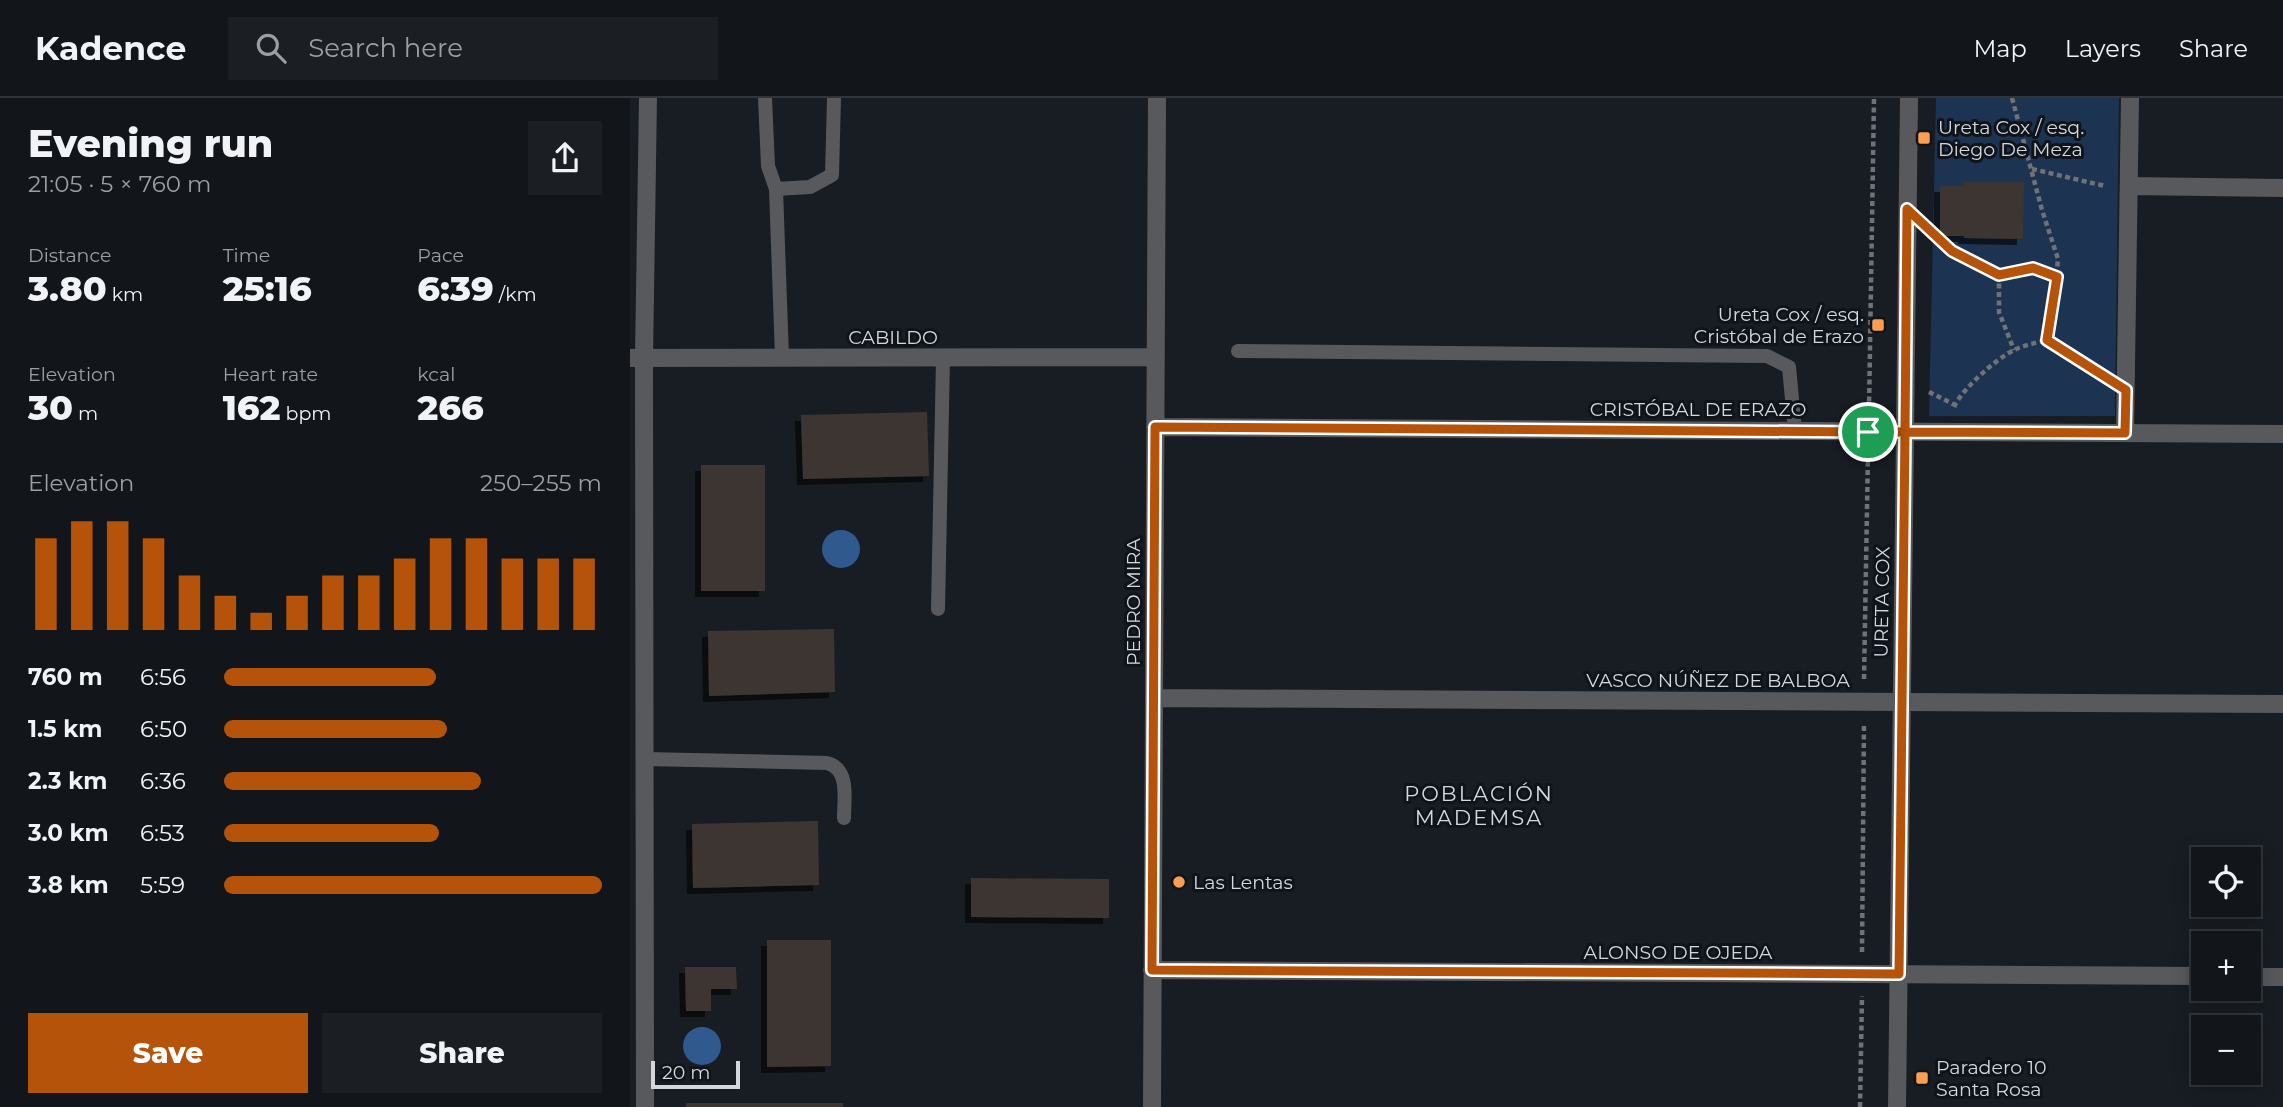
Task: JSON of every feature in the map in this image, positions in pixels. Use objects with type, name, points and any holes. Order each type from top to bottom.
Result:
[{"type":"street","points":[[645,1107],[645,759],[637,358],[648,98]]},
{"type":"street","name":"PEDRO MIRA","points":[[1152,1107],[1157,98]]},
{"type":"street","name":"URETA COX","points":[[1897,1107],[1909,98]]},
{"type":"street","points":[[2125,433],[2130,98]]},
{"type":"street","points":[[2129,186],[2283,188]]},
{"type":"street","name":"CABILDO","points":[[637,358],[1156,358]]},
{"type":"street","name":"CRISTÓBAL DE ERAZO","points":[[1155,427],[2283,434]]},
{"type":"street","name":"VASCO NÚÑEZ DE BALBOA","points":[[1154,698],[2283,704]]},
{"type":"street","name":"ALONSO DE OJEDA","points":[[1152,970],[2191,976]]},
{"type":"street","points":[[2261,976],[2283,977]]},
{"type":"lane","points":[[765,98],[768,166],[776,189],[782,358]]},
{"type":"lane","points":[[776,189],[810,187],[832,175],[834,98]]},
{"type":"lane","points":[[1238,351],[1768,356],[1789,367],[1795,431]]},
{"type":"lane","points":[[938,609],[943,358]]},
{"type":"lane","points":[[645,759],[834,765],[842,775],[844,818]]},
{"type":"path","points":[[1860,1107],[1874,98]]},
{"type":"path","points":[[2012,98],[2058,259],[2047,340],[2126,390]]},
{"type":"path","points":[[2031,169],[2089,184],[2129,186]]},
{"type":"path","points":[[1907,209],[1952,251],[1999,275],[2033,268],[2057,277]]},
{"type":"path","points":[[1999,275],[1999,312],[2014,350]]},
{"type":"shaded area","points":[[1936,98],[2119,98],[2115,416],[1929,416]]},
{"type":"shaded area","points":[[841,530],[854,536],[860,549],[854,562],[841,568],[828,562],[822,549],[828,536]]},
{"type":"shaded area","points":[[702,1027],[715,1033],[721,1046],[715,1059],[702,1065],[689,1059],[683,1046],[689,1033]]},
{"type":"building","points":[[1964,182],[2024,182],[2023,239],[1940,236],[1940,186],[1964,186]]},
{"type":"building","points":[[927,412],[929,476],[803,479],[801,415]]},
{"type":"building","points":[[701,465],[765,465],[765,591],[701,591]]},
{"type":"building","points":[[834,629],[835,692],[709,696],[708,631]]},
{"type":"building","points":[[818,821],[819,885],[693,888],[692,824]]},
{"type":"building","points":[[971,878],[1109,879],[1109,918],[971,917]]},
{"type":"building","points":[[767,940],[831,940],[831,1066],[767,1067]]},
{"type":"building","points":[[685,967],[736,967],[737,989],[711,989],[711,1011],[686,1011]]},
{"type":"building","points":[[686,1103],[843,1103],[843,1107],[686,1107]]},
{"type":"place","name":"Ureta Cox / esq. Diego De Meza","points":[[1924,138]]},
{"type":"place","name":"Ureta Cox / esq. Cristóbal de Erazo","points":[[1878,325]]},
{"type":"place","name":"Las Lentas","points":[[1179,882]]},
{"type":"place","name":"Paradero 10 Santa Rosa","points":[[1922,1078]]},
{"type":"district","name":"POBLACIÓN MADEMSA","points":[[1479,805]]},
{"type":"route","points":[[1868,432],[1155,427],[1152,970],[1899,974],[1905,432],[2125,433],[2126,390],[2047,340],[2057,277],[2033,268],[1999,275],[1952,251],[1907,209],[1905,432],[1868,432]]}]
